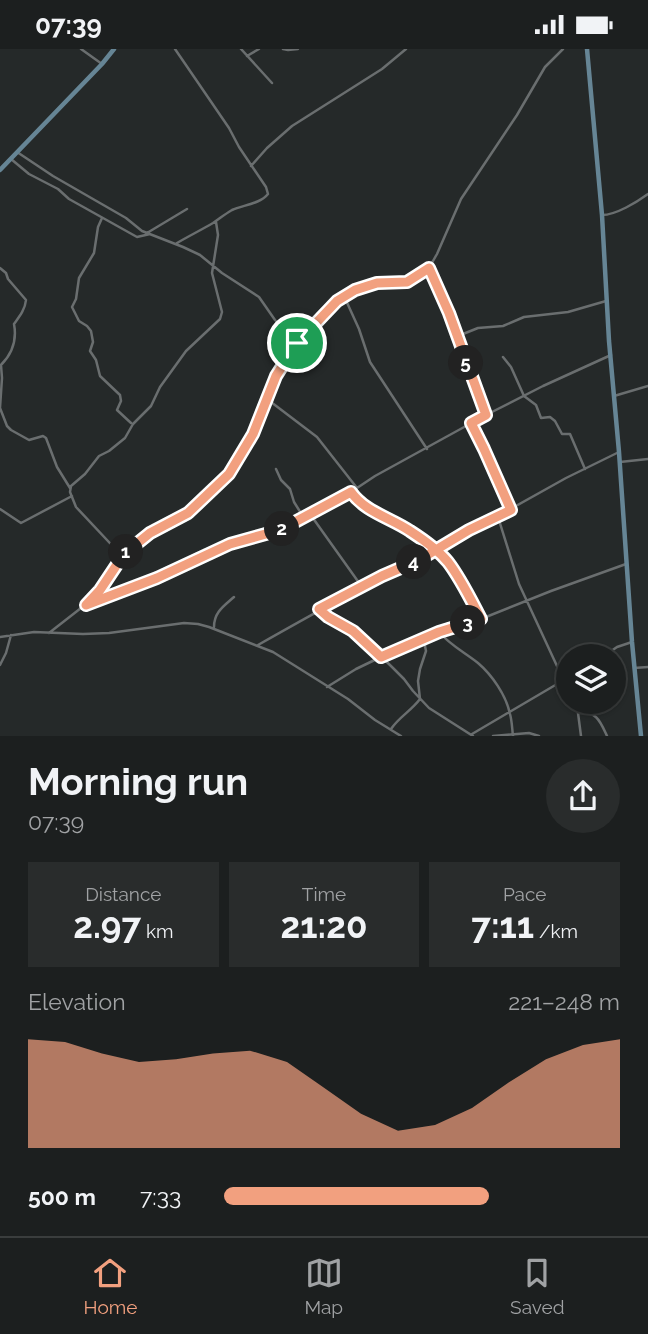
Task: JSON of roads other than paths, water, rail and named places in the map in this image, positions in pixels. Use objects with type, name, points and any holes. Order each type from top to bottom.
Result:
[{"type":"main road","points":[[0,170],[114,49]]},
{"type":"main road","points":[[587,49],[641,736]]},
{"type":"street","points":[[80,49],[102,64]]},
{"type":"street","points":[[175,49],[229,128],[268,194],[232,210],[176,244]]},
{"type":"street","points":[[241,49],[272,83]]},
{"type":"street","points":[[247,56],[259,49]]},
{"type":"street","points":[[283,49],[298,49]]},
{"type":"street","points":[[251,166],[292,126],[382,68],[406,49]]},
{"type":"street","points":[[49,633],[86,605],[100,590],[122,555],[150,533],[188,513],[229,474],[253,434],[276,376],[297,343],[337,301],[355,290],[377,283],[407,282],[429,268],[461,199],[517,115],[545,67],[563,49]]},
{"type":"street","points":[[17,152],[149,233],[200,255],[259,297],[297,343]]},
{"type":"street","points":[[11,159],[29,174],[52,185],[69,199],[137,237],[149,233],[187,209]]},
{"type":"street","points":[[602,215],[615,213],[648,194]]},
{"type":"street","points":[[102,218],[94,253],[79,278],[72,307],[79,321],[90,331],[93,342],[90,351],[96,360],[100,376],[120,395],[121,401],[117,410],[133,424]]},
{"type":"street","points":[[71,488],[99,456],[125,438],[133,424],[151,406],[160,387],[186,351],[220,319],[222,312],[213,279],[218,235],[216,222]]},
{"type":"street","points":[[0,268],[26,300],[25,307],[13,324],[13,349],[1,365],[1,408],[7,426],[29,440],[40,436],[46,438],[57,467],[71,488],[72,496],[81,512],[122,555]]},
{"type":"street","points":[[429,268],[458,336],[486,415]]},
{"type":"street","points":[[344,296],[370,362],[427,449]]},
{"type":"street","points":[[458,336],[478,328],[503,326],[524,317],[568,312],[607,301]]},
{"type":"street","points":[[86,605],[157,578],[230,544],[280,530],[486,415],[611,355]]},
{"type":"street","points":[[503,357],[511,367],[524,396],[536,405],[541,418],[550,417],[562,434],[570,434],[584,470]]},
{"type":"street","points":[[614,396],[648,386]]},
{"type":"street","points":[[267,399],[317,437],[357,488]]},
{"type":"street","points":[[471,423],[511,510]]},
{"type":"street","points":[[257,645],[319,609],[419,560],[469,530],[619,452]]},
{"type":"street","points":[[619,462],[648,459]]},
{"type":"street","points":[[276,469],[304,517]]},
{"type":"street","points":[[351,492],[366,507],[409,530],[436,550],[449,563],[481,619]]},
{"type":"street","points":[[0,509],[21,523],[72,496]]},
{"type":"street","points":[[310,513],[362,587]]},
{"type":"street","points":[[498,517],[519,584],[556,665]]},
{"type":"street","points":[[327,687],[356,669],[426,637],[626,564]]},
{"type":"street","points":[[214,629],[218,612],[234,597]]},
{"type":"street","points":[[319,609],[353,631],[434,711],[471,735],[556,684]]},
{"type":"street","points":[[0,637],[34,632],[109,633],[198,624],[273,652],[401,736]]},
{"type":"street","points":[[439,632],[489,674],[510,712],[513,735]]},
{"type":"street","points":[[0,666],[11,635]]},
{"type":"street","points":[[421,699],[418,681],[420,665],[426,651],[426,637]]},
{"type":"street","points":[[626,644],[632,642]]},
{"type":"street","points":[[634,668],[648,667]]},
{"type":"street","points":[[391,729],[397,720],[421,699]]},
{"type":"street","points":[[578,714],[581,736]]},
{"type":"street","points":[[592,714],[607,736]]},
{"type":"street","points":[[494,736],[529,733],[539,736]]}]
